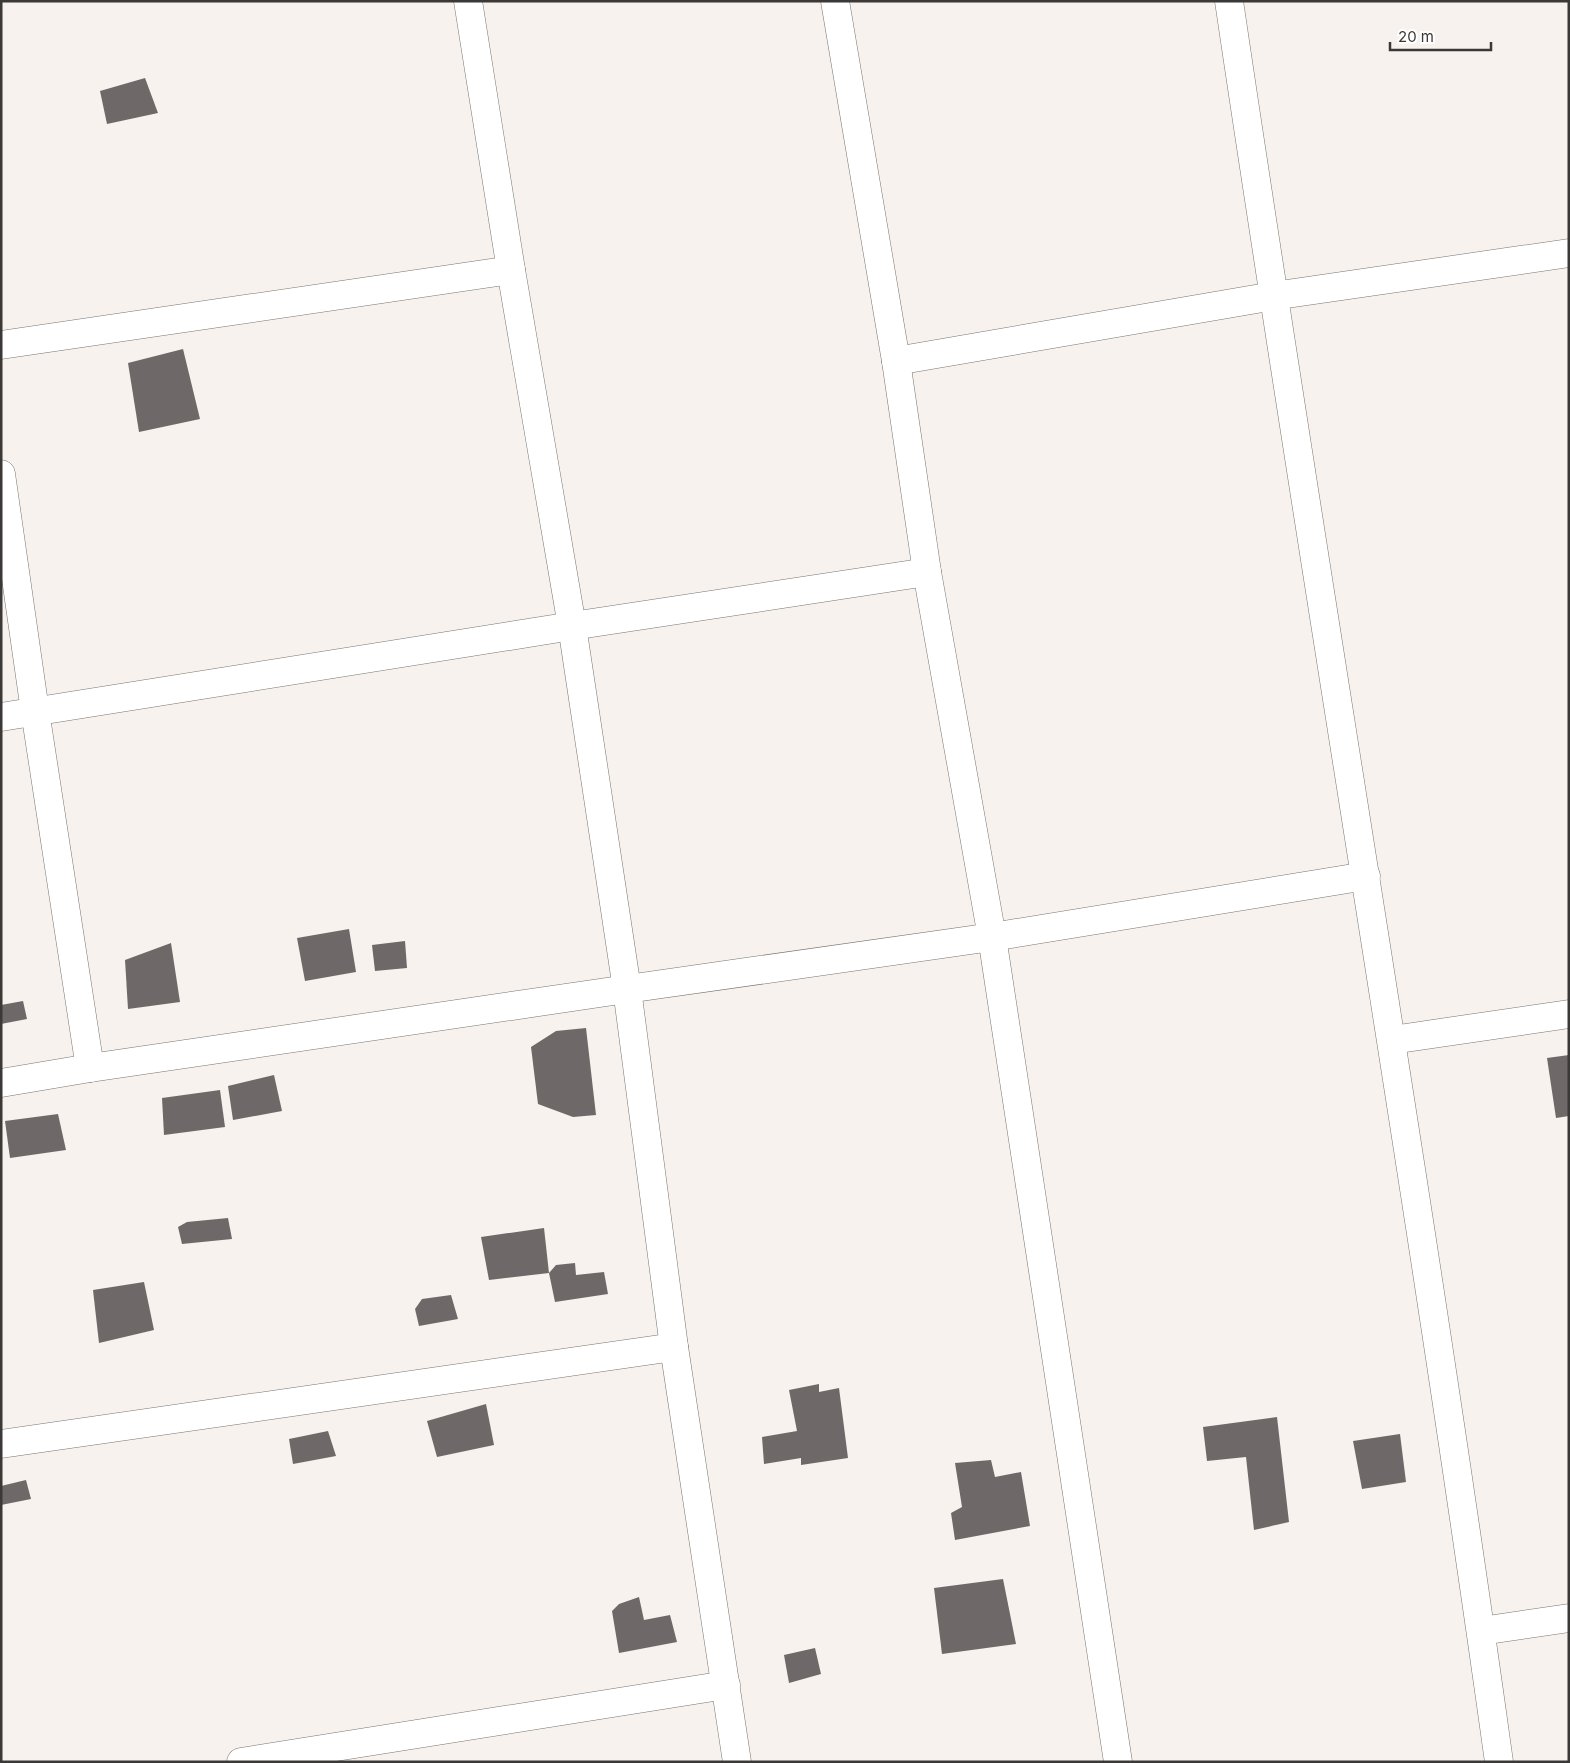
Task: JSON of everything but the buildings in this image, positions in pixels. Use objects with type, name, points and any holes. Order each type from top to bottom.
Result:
[{"type":"street","points":[[468,1],[511,270],[572,626],[628,989],[674,1347],[737,1762]]},
{"type":"street","points":[[835,1],[896,361],[927,572],[992,937],[1118,1762]]},
{"type":"street","points":[[1229,1],[1273,296],[1392,1040],[1499,1762]]},
{"type":"street","points":[[896,361],[1273,296],[1569,253]]},
{"type":"street","points":[[1,345],[511,270]]},
{"type":"street","points":[[1,474],[90,1068]]},
{"type":"street","points":[[1,717],[572,626],[927,572]]},
{"type":"street","points":[[1,1083],[90,1068],[992,937],[1366,876]]},
{"type":"street","points":[[1392,1040],[1569,1014]]},
{"type":"street","points":[[1,1444],[674,1347]]},
{"type":"street","points":[[1481,1631],[1569,1618]]},
{"type":"street","points":[[241,1762],[726,1684]]}]
